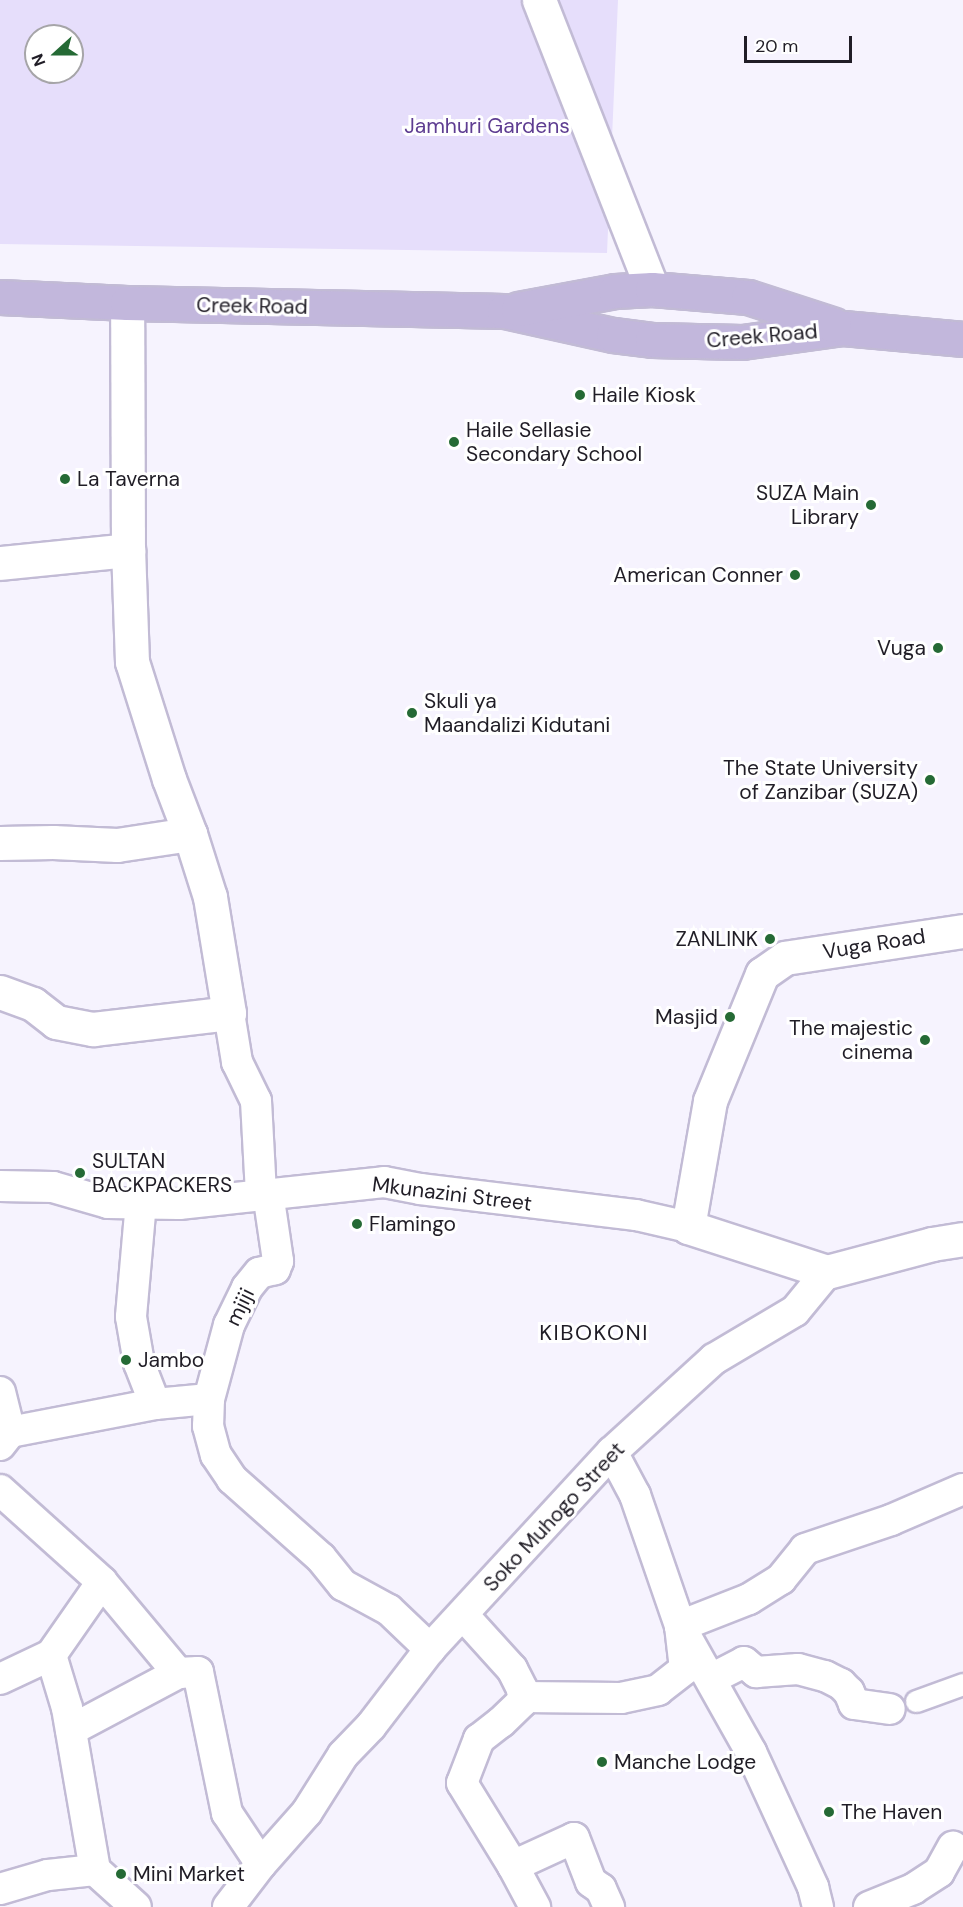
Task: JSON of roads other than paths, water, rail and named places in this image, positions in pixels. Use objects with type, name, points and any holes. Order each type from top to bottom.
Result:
[{"type":"main road","name":"Creek Road","points":[[504,311],[615,291],[652,289],[748,297],[843,328],[963,339]]},
{"type":"main road","name":"Creek Road","points":[[0,297],[127,303],[504,311],[614,335],[652,340],[742,342],[843,328]]},
{"type":"street","points":[[539,0],[652,289]]},
{"type":"street","points":[[127,303],[128,550],[132,662],[210,897],[237,1062],[256,1101],[264,1193]]},
{"type":"street","points":[[0,563],[128,550]]},
{"type":"street","points":[[0,843],[117,845],[190,834]]},
{"type":"street","name":"Vuga Road","points":[[688,1227],[710,1101],[762,974],[785,958],[963,931]]},
{"type":"street","points":[[0,992],[33,1004],[56,1022],[93,1029],[229,1013]]},
{"type":"street","name":"Mkunazini Street","points":[[0,1186],[53,1187],[108,1203],[178,1204],[264,1193],[384,1182],[420,1189],[636,1215],[688,1227],[827,1272]]},
{"type":"street","name":"mjiji","points":[[209,1399],[229,1325],[247,1288],[259,1273],[275,1269],[278,1261],[264,1193]]},
{"type":"street","points":[[141,1202],[131,1317],[139,1363],[155,1404]]},
{"type":"street","points":[[827,1272],[932,1244],[963,1239]]},
{"type":"street","name":"Soko Muhogo Street","points":[[228,1907],[261,1864],[307,1812],[343,1755],[371,1726],[430,1649],[612,1452],[714,1359],[795,1311],[827,1272]]},
{"type":"street","points":[[0,1392],[5,1438],[155,1404],[209,1399],[208,1426],[216,1455],[232,1479],[321,1558],[343,1585],[389,1610],[430,1649]]},
{"type":"street","points":[[612,1452],[635,1495],[680,1626],[751,1752],[813,1887],[818,1907]]},
{"type":"street","points":[[680,1626],[749,1599],[781,1579],[805,1549],[891,1520],[963,1489]]},
{"type":"street","points":[[0,1490],[102,1582],[178,1673]]},
{"type":"street","points":[[0,1679],[51,1655],[102,1582]]},
{"type":"street","points":[[462,1615],[512,1670],[522,1689],[523,1697],[522,1702],[501,1722],[478,1739],[462,1784],[513,1866],[535,1907]]},
{"type":"street","points":[[523,1697],[621,1698],[658,1690],[685,1669],[680,1626]]},
{"type":"street","points":[[51,1655],[71,1730],[95,1870],[136,1907]]},
{"type":"street","points":[[711,1679],[744,1662],[756,1672],[798,1669],[825,1676],[842,1684],[849,1692],[854,1704],[903,1705]]},
{"type":"street","points":[[71,1730],[178,1673],[198,1672],[227,1813],[261,1864]]},
{"type":"street","points":[[513,1866],[573,1838],[591,1882],[601,1889],[609,1907]]},
{"type":"street","points":[[869,1907],[913,1888],[939,1872],[953,1847]]},
{"type":"street","points":[[0,1889],[48,1875],[95,1870]]},
{"type":"lane","points":[[903,1705],[963,1684]]},
{"type":"place","name":"Haile Kiosk","points":[[580,395]]},
{"type":"place","name":"Haile Sellasie Secondary School","points":[[454,442]]},
{"type":"place","name":"La Taverna","points":[[65,479]]},
{"type":"place","name":"SUZA Main Library","points":[[871,505]]},
{"type":"place","name":"American Conner","points":[[795,575]]},
{"type":"place","name":"Vuga","points":[[938,648]]},
{"type":"place","name":"Skuli ya Maandalizi Kidutani","points":[[412,713]]},
{"type":"place","name":"The State University of Zanzibar (SUZA)","points":[[930,780]]},
{"type":"place","name":"ZANLINK","points":[[770,939]]},
{"type":"place","name":"Masjid","points":[[730,1017]]},
{"type":"place","name":"The majestic cinema","points":[[925,1040]]},
{"type":"place","name":"SULTAN BACKPACKERS","points":[[80,1173]]},
{"type":"place","name":"Flamingo","points":[[357,1224]]},
{"type":"place","name":"Jambo","points":[[126,1360]]},
{"type":"place","name":"Manche Lodge","points":[[602,1762]]},
{"type":"place","name":"The Haven","points":[[829,1812]]},
{"type":"place","name":"Mini Market","points":[[121,1874]]},
{"type":"district","name":"KIBOKONI","points":[[594,1333]]},
{"type":"park label","name":"Jamhuri Gardens","points":[[487,126]]}]
